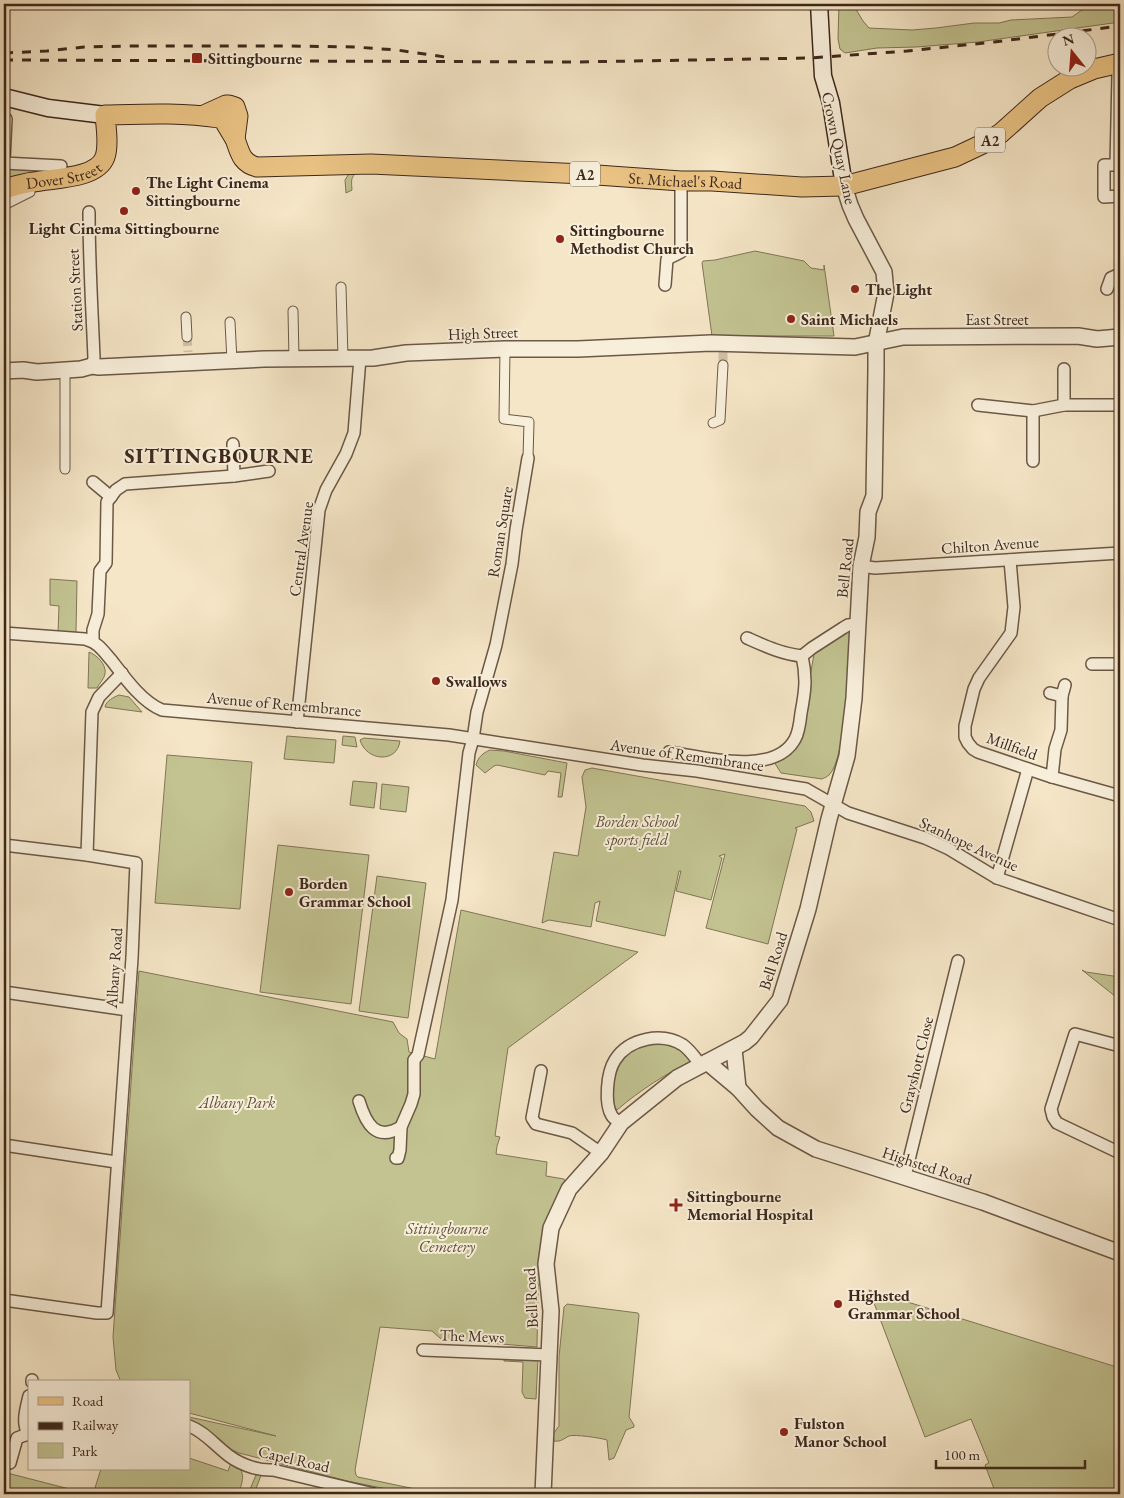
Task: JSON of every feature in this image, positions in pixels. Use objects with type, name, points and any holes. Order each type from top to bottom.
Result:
[{"type":"main road","name":"Crown Quay Lane","points":[[820,4],[822,76],[830,103],[844,186]]},
{"type":"main road","name":"St. Michael's Road","points":[[105,115],[137,114],[224,120],[242,159],[251,166],[257,167],[371,164],[574,173],[682,181],[809,187],[844,186],[955,157],[989,141],[1001,133],[1040,98],[1070,79],[1094,69],[1119,63]]},
{"type":"main road","points":[[4,97],[48,108],[105,115]]},
{"type":"main road","points":[[106,136],[116,127],[137,114]]},
{"type":"main road","name":"Dover Street","points":[[4,189],[35,181],[71,177],[93,170],[101,164],[105,157],[105,115]]},
{"type":"street","points":[[1119,63],[1118,165],[1104,165],[1104,196],[1120,196]]},
{"type":"street","points":[[6,119],[4,162],[62,166]]},
{"type":"street","points":[[665,286],[667,259],[681,252],[682,181]]},
{"type":"street","name":"Crown Quay Lane","points":[[844,186],[856,219],[884,272],[886,293],[876,344]]},
{"type":"street","points":[[4,207],[6,204],[30,192]]},
{"type":"street","name":"Station Street","points":[[89,212],[94,358],[92,366]]},
{"type":"street","points":[[1107,289],[1111,278],[1120,274]]},
{"type":"street","points":[[341,287],[344,358]]},
{"type":"street","points":[[293,311],[294,359]]},
{"type":"street","points":[[186,317],[187,337]]},
{"type":"street","points":[[230,322],[232,361]]},
{"type":"street","name":"East Street","points":[[876,344],[903,337],[1120,337]]},
{"type":"street","name":"High Street","points":[[4,371],[23,370],[37,372],[82,369],[92,366],[99,367],[188,357],[232,361],[384,357],[406,354],[505,349],[855,347],[876,344]]},
{"type":"street","name":"Bell Road","points":[[543,1494],[551,1311],[546,1264],[551,1228],[569,1189],[601,1153],[621,1123],[676,1078],[734,1049],[751,1037],[780,1000],[808,909],[847,756],[854,698],[861,566],[867,538],[868,512],[874,496],[876,344]]},
{"type":"street","name":"Roman Square","points":[[473,739],[477,712],[496,645],[512,564],[528,458],[529,422],[504,419],[505,349]]},
{"type":"street","name":"Central Avenue","points":[[298,722],[318,517],[326,490],[346,454],[354,433],[360,358]]},
{"type":"street","points":[[713,423],[720,420],[723,364]]},
{"type":"street","points":[[1064,369],[1064,405]]},
{"type":"street","points":[[65,370],[65,469]]},
{"type":"street","points":[[978,405],[1033,410],[1064,405],[1120,404]]},
{"type":"street","points":[[1033,410],[1034,461]]},
{"type":"street","points":[[233,444],[234,476]]},
{"type":"street","points":[[4,633],[85,639],[93,642],[93,630],[98,614],[100,571],[106,563],[107,502],[116,490],[125,484],[234,476],[269,471]]},
{"type":"street","points":[[93,482],[111,496]]},
{"type":"street","name":"Chilton Avenue","points":[[861,566],[875,568],[1120,553]]},
{"type":"street","name":"Millfield","points":[[1010,560],[1014,607],[1011,633],[974,688],[965,726],[968,743],[978,752],[1052,777],[1120,796]]},
{"type":"street","points":[[746,638],[791,655],[802,656],[843,628],[857,624]]},
{"type":"street","name":"Avenue of Remembrance","points":[[93,642],[101,647],[148,702],[162,710],[473,739],[642,766],[697,771],[806,789],[833,805]]},
{"type":"street","points":[[669,752],[740,763],[770,759],[789,748],[795,738],[799,725],[806,679],[802,656]]},
{"type":"street","points":[[1092,664],[1120,664]]},
{"type":"street","points":[[4,845],[87,855],[92,712],[99,697],[122,673]]},
{"type":"street","points":[[1050,694],[1063,691],[1061,730],[1055,749],[1052,777]]},
{"type":"street","points":[[396,1158],[398,1158],[400,1150],[401,1127],[414,1094],[414,1060],[418,1055],[452,900],[469,753],[473,739]]},
{"type":"street","points":[[997,878],[1028,769]]},
{"type":"street","name":"Stanhope Avenue","points":[[833,805],[848,813],[925,838],[949,849],[997,878],[1120,920]]},
{"type":"street","name":"Albany Road","points":[[4,1300],[107,1313],[136,863],[87,855]]},
{"type":"street","name":"Grayshott Close","points":[[905,1176],[958,961]]},
{"type":"street","points":[[4,992],[128,1010]]},
{"type":"street","points":[[1120,1046],[1075,1034],[1051,1109],[1057,1123],[1120,1153]]},
{"type":"street","points":[[621,1123],[612,1116],[609,1108],[608,1078],[615,1059],[629,1046],[654,1038],[674,1040],[692,1052],[704,1064]]},
{"type":"street","points":[[734,1049],[738,1088]]},
{"type":"street","name":"Highsted Road","points":[[704,1064],[738,1088],[778,1128],[816,1149],[983,1202],[1120,1253]]},
{"type":"street","points":[[541,1071],[532,1118],[536,1124],[572,1133],[601,1153]]},
{"type":"street","points":[[359,1101],[369,1124],[380,1133],[392,1132],[401,1127]]},
{"type":"street","points":[[4,1145],[116,1162]]},
{"type":"street","name":"The Mews","points":[[423,1350],[549,1355]]},
{"type":"street","points":[[10,1463],[17,1438],[28,1434],[24,1426],[28,1400]]},
{"type":"street","name":"Capel Road","points":[[190,1427],[209,1437],[224,1452],[240,1462],[257,1469],[273,1470],[374,1494]]},
{"type":"green space","points":[[839,4],[854,4],[869,28],[912,30],[974,23],[999,23],[1011,20],[1072,17],[1082,10],[1108,4],[1120,6],[1120,22],[1077,28],[1046,28],[1046,32],[978,42],[877,48],[845,53],[840,49],[838,39]]},
{"type":"green space","points":[[4,167],[48,171],[4,182]]},
{"type":"green space","points":[[361,169],[352,178],[352,190],[346,193],[345,180],[350,172]]},
{"type":"green space","points":[[755,251],[804,261],[811,268],[824,270],[824,265],[834,336],[712,336],[703,261]]},
{"type":"green space","points":[[50,579],[77,581],[75,633],[58,632],[59,606],[50,605]]},
{"type":"green space","points":[[850,629],[846,706],[840,749],[835,765],[829,775],[822,779],[781,773],[774,762],[789,751],[806,700],[814,654],[817,647]]},
{"type":"green space","points":[[89,652],[98,658],[103,664],[105,671],[97,688],[88,688]]},
{"type":"green space","points":[[119,695],[129,697],[142,712],[105,707],[109,701]]},
{"type":"green space","points":[[287,736],[336,740],[334,763],[284,759]]},
{"type":"green space","points":[[343,736],[355,737],[357,747],[342,745]]},
{"type":"green space","points":[[364,738],[400,741],[398,748],[393,754],[381,757],[375,756],[363,747],[360,740]]},
{"type":"green space","points":[[490,750],[567,763],[562,797],[558,797],[561,773],[548,771],[545,775],[497,765],[485,773],[476,765],[481,756]]},
{"type":"green space","points":[[167,755],[252,762],[240,909],[155,903]]},
{"type":"green space","name":"Borden School sports field","points":[[592,768],[805,806],[811,812],[814,821],[795,828],[797,829],[768,944],[706,928],[725,854],[719,856],[722,858],[711,900],[676,891],[681,871],[679,871],[665,936],[596,921],[600,901],[595,903],[591,927],[549,920],[542,923],[554,852],[578,856],[586,807],[582,777],[585,770]]},
{"type":"green space","points":[[353,781],[377,783],[374,808],[350,805]]},
{"type":"green space","points":[[382,784],[409,787],[406,812],[380,809]]},
{"type":"green space","points":[[278,845],[369,855],[351,1004],[260,992]]},
{"type":"green space","points":[[377,876],[426,883],[408,1018],[359,1011]]},
{"type":"green space","points":[[461,910],[638,952],[508,1048],[495,1136],[500,1137],[496,1154],[547,1162],[546,1176],[564,1179],[566,1183],[542,1238],[541,1281],[538,1286],[537,1347],[441,1339],[432,1331],[380,1327],[355,1470],[356,1475],[420,1490],[412,1494],[347,1481],[239,1453],[231,1450],[203,1427],[190,1421],[190,1417],[276,1436],[190,1413],[190,1380],[120,1380],[116,1370],[113,1337],[139,971],[393,1022],[399,1033],[407,1039],[409,1052],[435,1059]]},
{"type":"green space","points":[[1082,970],[1120,977],[1120,1000]]},
{"type":"green space","points":[[650,1041],[677,1044],[693,1060],[654,1083],[617,1110],[611,1090],[617,1065],[625,1054]]},
{"type":"green space","points":[[869,1290],[1120,1368],[1120,1494],[996,1494],[985,1465],[989,1463],[971,1419],[925,1437]]},
{"type":"green space","points":[[567,1304],[638,1313],[639,1315],[629,1417],[634,1427],[626,1430],[614,1458],[609,1460],[607,1440],[588,1436],[569,1436],[560,1441],[554,1441],[553,1434],[559,1426],[559,1357],[564,1307]]},
{"type":"green space","points":[[504,1357],[538,1358],[536,1399],[525,1398],[522,1392],[523,1362],[504,1361]]},
{"type":"green space","points":[[190,1458],[228,1471],[232,1460],[242,1472],[242,1484],[238,1494],[93,1494],[101,1470],[190,1470]]},
{"type":"green space","points":[[263,1470],[254,1494],[248,1494],[256,1475]]},
{"type":"green space","points":[[4,1471],[11,1474],[89,1494],[4,1494]]},
{"type":"tunnel","points":[[187,337],[188,352]]},
{"type":"tunnel","points":[[723,352],[723,365]]},
{"type":"railway","points":[[4,60],[575,62],[810,58],[907,51],[1120,26]]},
{"type":"railway","points":[[4,53],[84,47],[290,46],[355,47],[397,50],[445,57]]},
{"type":"place","name":"Sittingbourne","points":[[197,58]]},
{"type":"place","name":"The Light Cinema Sittingbourne","points":[[136,191]]},
{"type":"place","name":"Light Cinema Sittingbourne","points":[[124,211]]},
{"type":"place","name":"Sittingbourne Methodist Church","points":[[560,239]]},
{"type":"place","name":"The Light","points":[[855,289]]},
{"type":"place","name":"Saint Michaels","points":[[791,319]]},
{"type":"place","name":"Swallows","points":[[436,681]]},
{"type":"place","name":"Borden Grammar School","points":[[289,892]]},
{"type":"place","name":"Sittingbourne Memorial Hospital","points":[[676,1205]]},
{"type":"place","name":"Highsted Grammar School","points":[[838,1304]]},
{"type":"place","name":"Fulston Manor School","points":[[784,1432]]},
{"type":"district","name":"SITTINGBOURNE","points":[[219,455]]},
{"type":"park label","name":"Albany Park","points":[[237,1102]]},
{"type":"park label","name":"Sittingbourne Cemetery","points":[[447,1237]]}]
